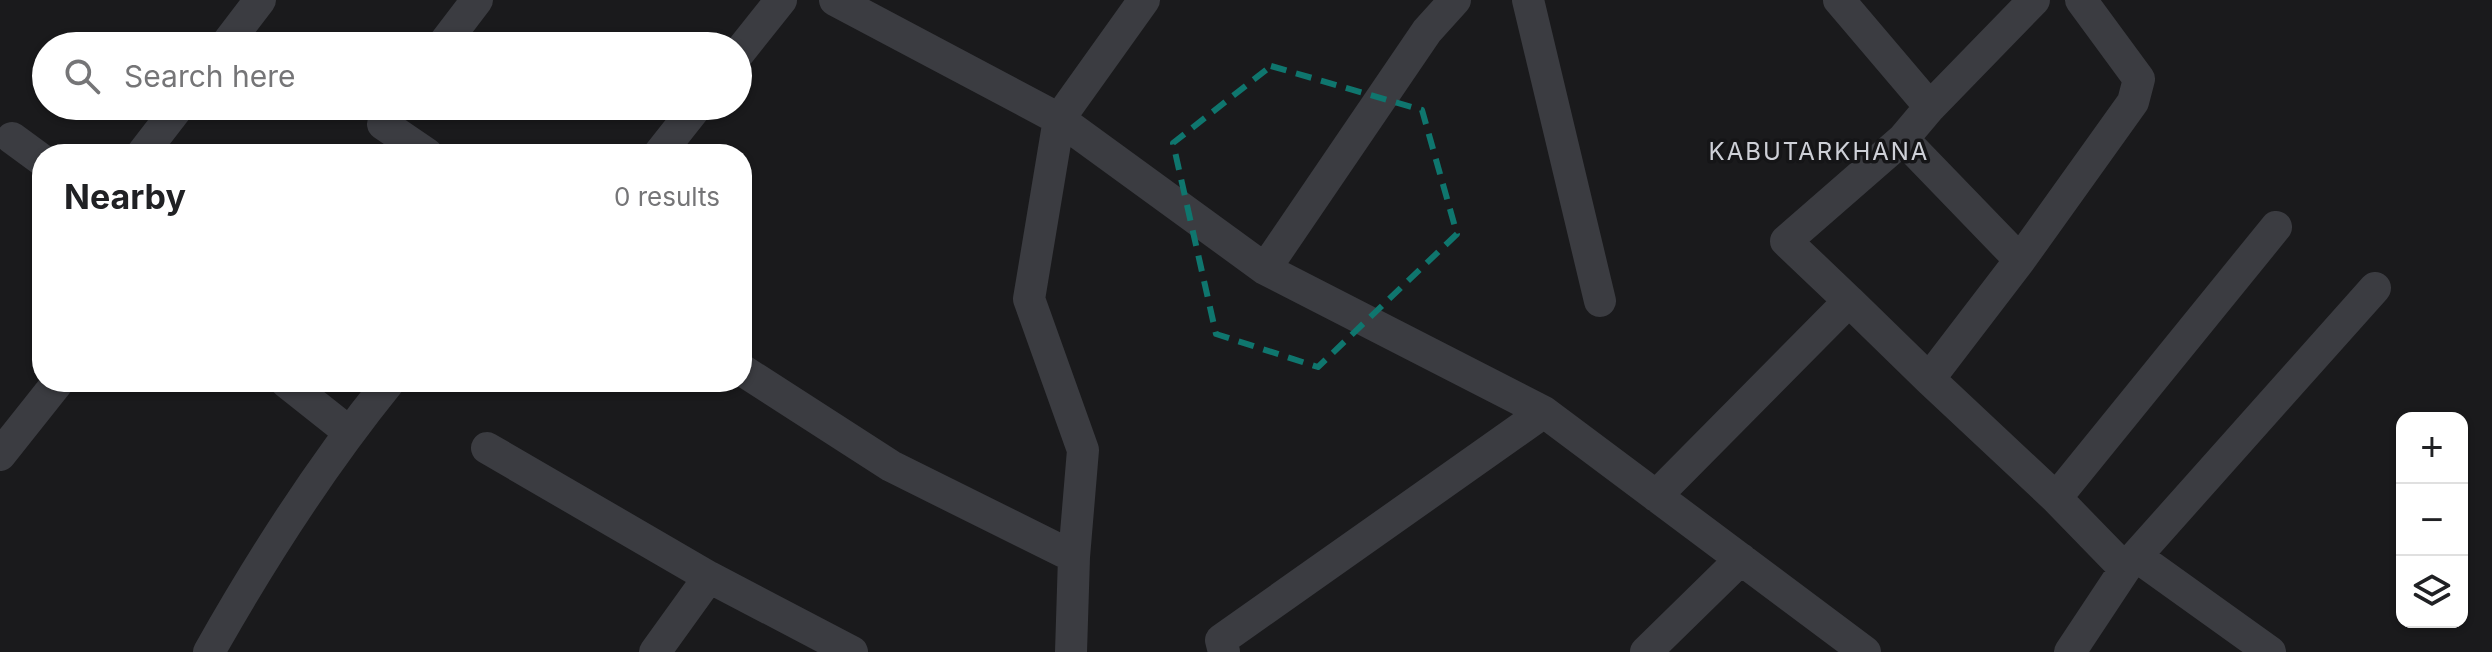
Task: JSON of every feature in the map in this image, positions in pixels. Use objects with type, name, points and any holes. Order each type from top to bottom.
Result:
[{"type":"street","points":[[236,32],[260,0]]},
{"type":"street","points":[[453,32],[477,0]]},
{"type":"street","points":[[752,36],[781,0]]},
{"type":"street","points":[[835,0],[1059,119],[1265,269],[1544,412],[1865,652]]},
{"type":"street","points":[[1071,652],[1074,557],[1083,450],[1029,299],[1059,119],[1144,0]]},
{"type":"street","points":[[1265,269],[1427,31],[1455,0]]},
{"type":"street","points":[[1528,0],[1600,301]]},
{"type":"street","points":[[1839,0],[1930,107]]},
{"type":"street","points":[[2034,0],[1903,139],[1786,241],[2056,498],[2130,562],[2270,652]]},
{"type":"street","points":[[1929,379],[2020,260],[2133,102],[2139,79],[2081,0]]},
{"type":"street","points":[[150,144],[168,120]]},
{"type":"street","points":[[386,120],[383,124],[412,144]]},
{"type":"street","points":[[667,144],[686,120]]},
{"type":"street","points":[[12,138],[32,153]]},
{"type":"street","points":[[1903,139],[2020,260]]},
{"type":"street","points":[[2056,498],[2276,227]]},
{"type":"street","points":[[2070,652],[2130,562],[2375,288]]},
{"type":"street","points":[[1656,496],[1849,301]]},
{"type":"street","points":[[752,376],[891,466],[1074,557]]},
{"type":"street","points":[[0,455],[50,392]]},
{"type":"street","points":[[299,392],[349,432]]},
{"type":"street","points":[[209,652],[245,588],[349,432],[381,392]]},
{"type":"street","points":[[1224,652],[1221,640],[1544,412]]},
{"type":"street","points":[[487,448],[709,577],[852,652]]},
{"type":"street","points":[[1646,652],[1741,559]]},
{"type":"street","points":[[655,652],[709,577]]},
{"type":"highlighted area","points":[[1271,66],[1422,110],[1457,234],[1318,367],[1216,334],[1173,143]]},
{"type":"district","name":"KABUTARKHANA","points":[[1819,152]]}]
